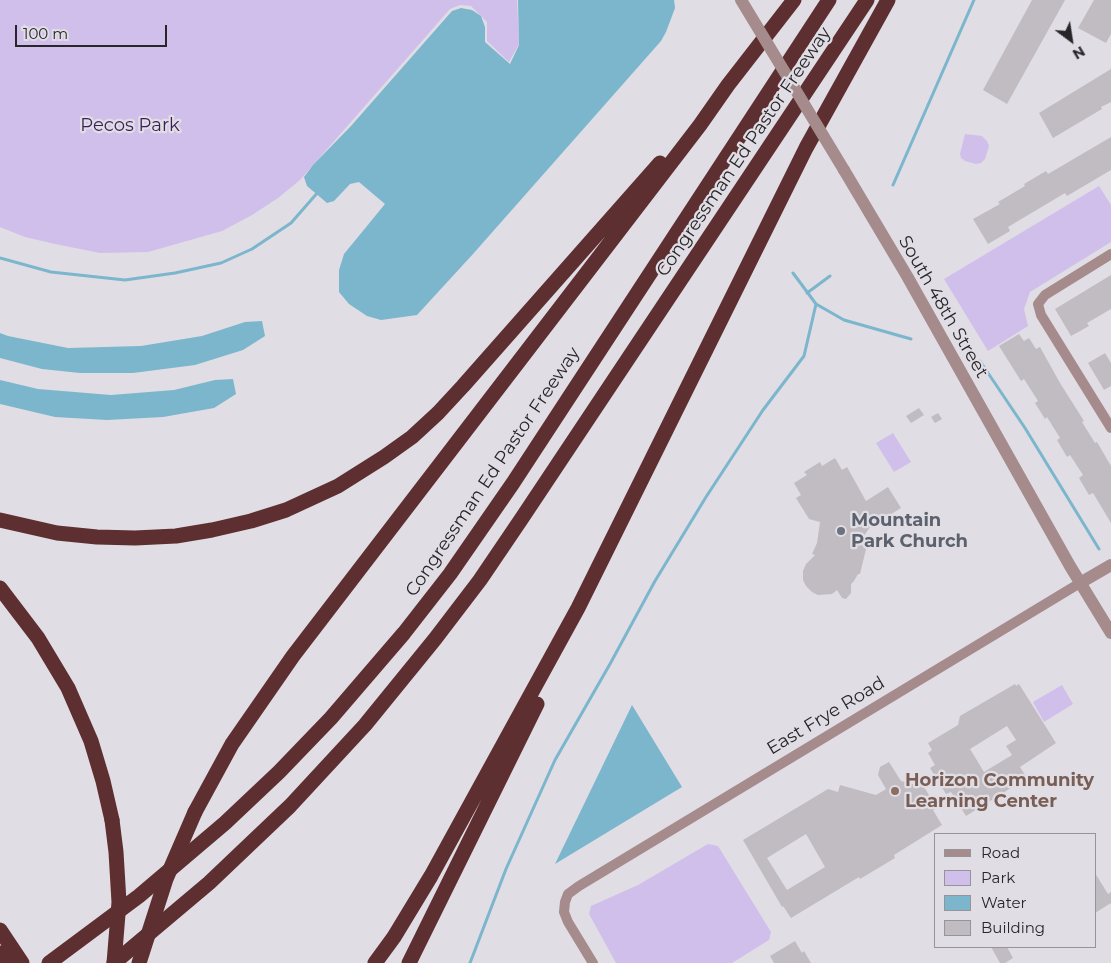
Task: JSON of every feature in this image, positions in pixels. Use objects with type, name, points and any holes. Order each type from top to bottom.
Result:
[{"type":"highway","points":[[139,963],[166,879],[195,812],[232,744],[278,676],[794,0]]},
{"type":"highway","name":"Congressman Ed Pastor Freeway","points":[[49,963],[139,896],[232,817],[331,718],[404,634],[450,574],[508,490],[829,0]]},
{"type":"highway","name":"Congressman Ed Pastor Freeway","points":[[114,963],[209,883],[290,806],[365,725],[430,646],[480,580],[517,526],[867,0]]},
{"type":"highway","points":[[375,963],[394,937],[431,876],[578,608],[806,148],[888,0]]},
{"type":"highway","points":[[0,520],[40,530],[88,537],[135,538],[176,536],[231,526],[269,515],[304,502],[355,476],[412,436],[451,400],[728,85]]},
{"type":"highway","points":[[0,588],[38,638],[68,688],[91,741],[112,820],[117,861],[118,921],[114,963]]},
{"type":"highway","points":[[409,963],[556,666],[578,608]]},
{"type":"highway","points":[[3,934],[22,963]]},
{"type":"highway","points":[[0,953],[6,963]]},
{"type":"street","name":"South 48th Street","points":[[741,0],[907,276],[1080,583],[1111,633]]},
{"type":"street","points":[[1111,254],[1045,295],[1038,304],[1042,314],[1107,411],[1111,428]]},
{"type":"street","name":"East Frye Road","points":[[592,963],[564,912],[568,894],[578,886],[1111,565]]},
{"type":"green space","name":"Pecos Park","points":[[0,0],[517,0],[519,44],[509,62],[487,41],[487,22],[471,6],[460,5],[450,9],[300,180],[278,198],[222,231],[148,252],[100,253],[25,237],[0,227]]},
{"type":"green space","points":[[965,134],[982,136],[987,141],[989,146],[985,159],[981,163],[976,164],[961,158],[960,154]]},
{"type":"green space","points":[[1099,186],[1111,205],[1111,242],[1030,292],[1024,309],[1028,326],[988,351],[944,279]]},
{"type":"green space","points":[[893,433],[911,462],[894,472],[876,443]]},
{"type":"green space","points":[[1062,685],[1073,704],[1044,722],[1033,702]]},
{"type":"green space","points":[[708,844],[718,846],[771,932],[769,940],[732,963],[616,963],[589,914],[591,906],[638,885]]},
{"type":"water","points":[[518,0],[674,0],[675,8],[661,41],[417,315],[381,320],[367,316],[349,304],[339,292],[339,270],[344,254],[385,204],[359,182],[350,184],[334,201],[327,203],[307,186],[304,177],[452,11],[461,8],[472,10],[481,16],[485,27],[485,42],[510,64],[519,45]]},
{"type":"water","points":[[262,321],[265,336],[243,350],[195,365],[133,373],[80,373],[42,369],[0,358],[0,333],[68,348],[141,346],[202,336],[245,322]]},
{"type":"water","points":[[233,379],[236,394],[214,408],[163,417],[107,420],[55,417],[0,404],[0,380],[38,389],[111,395],[174,390],[215,380]]},
{"type":"water","points":[[632,705],[682,787],[555,864]]},
{"type":"building","points":[[1032,0],[1065,0],[1007,104],[983,90]]},
{"type":"building","points":[[1094,0],[1111,0],[1111,34],[1106,43],[1078,28]]},
{"type":"building","points":[[1111,69],[1111,102],[1053,138],[1039,113]]},
{"type":"building","points":[[1111,137],[1111,170],[1067,196],[1065,193],[1008,227],[1010,231],[988,244],[973,219],[1000,204],[998,202],[1025,186],[1024,184],[1046,171],[1048,174]]},
{"type":"building","points":[[1111,275],[1111,309],[1087,323],[1089,326],[1071,336],[1055,309]]},
{"type":"building","points":[[1019,334],[1024,341],[1029,338],[1036,349],[1040,347],[1084,421],[1082,422],[1095,443],[1097,442],[1111,466],[1111,523],[1093,493],[1089,495],[1079,478],[1083,475],[1070,455],[1067,457],[1057,440],[1060,438],[1047,417],[1045,419],[1035,403],[1038,401],[1024,379],[1021,381],[999,346]]},
{"type":"building","points":[[1105,353],[1111,363],[1111,386],[1104,390],[1088,363]]},
{"type":"building","points":[[919,408],[924,415],[911,423],[906,416]]},
{"type":"building","points":[[938,413],[942,419],[935,423],[931,417]]},
{"type":"building","name":"Mountain Park Church","points":[[835,458],[842,470],[847,467],[866,501],[888,487],[901,508],[870,527],[859,543],[867,545],[860,574],[851,584],[851,593],[846,599],[842,598],[837,590],[832,594],[818,595],[806,586],[803,580],[803,571],[806,564],[815,555],[812,554],[817,543],[820,522],[809,519],[796,498],[801,495],[794,483],[807,475],[804,472],[820,462],[822,466]]},
{"type":"building","points":[[1015,684],[1016,686],[1019,684],[1056,743],[1020,767],[1027,778],[966,816],[951,792],[946,794],[930,768],[935,765],[928,753],[932,750],[928,743],[958,725],[960,716]],"holes":[[[1007,726],[1016,740],[1006,746],[1012,755],[984,772],[970,749]]]},
{"type":"building","points":[[889,762],[901,781],[924,787],[937,808],[933,810],[942,825],[894,855],[895,858],[860,879],[859,877],[791,918],[782,907],[743,840],[828,789],[838,792],[840,785],[876,795],[886,789],[878,775],[880,767]],"holes":[[[806,834],[825,867],[787,890],[767,858]]]},
{"type":"building","points":[[1096,875],[1108,894],[1111,892],[1111,903],[1096,912]]},
{"type":"building","points":[[795,941],[811,963],[774,963],[770,956]]},
{"type":"building","points":[[992,948],[1008,948],[1013,958],[1005,963],[1000,963]]},
{"type":"waterway","points":[[893,185],[974,0]]},
{"type":"waterway","points":[[0,258],[51,272],[125,280],[175,273],[221,263],[252,249],[291,223],[319,191]]},
{"type":"waterway","points":[[470,963],[506,869],[555,760],[655,581],[706,497],[763,410],[804,356],[816,304],[793,273]]},
{"type":"waterway","points":[[807,293],[830,276]]},
{"type":"waterway","points":[[816,304],[844,320],[911,339]]},
{"type":"waterway","points":[[980,361],[1025,428],[1099,549]]},
{"type":"place","name":"Mountain Park Church","points":[[841,531]]},
{"type":"place","name":"Horizon Community Learning Center","points":[[895,791]]}]
